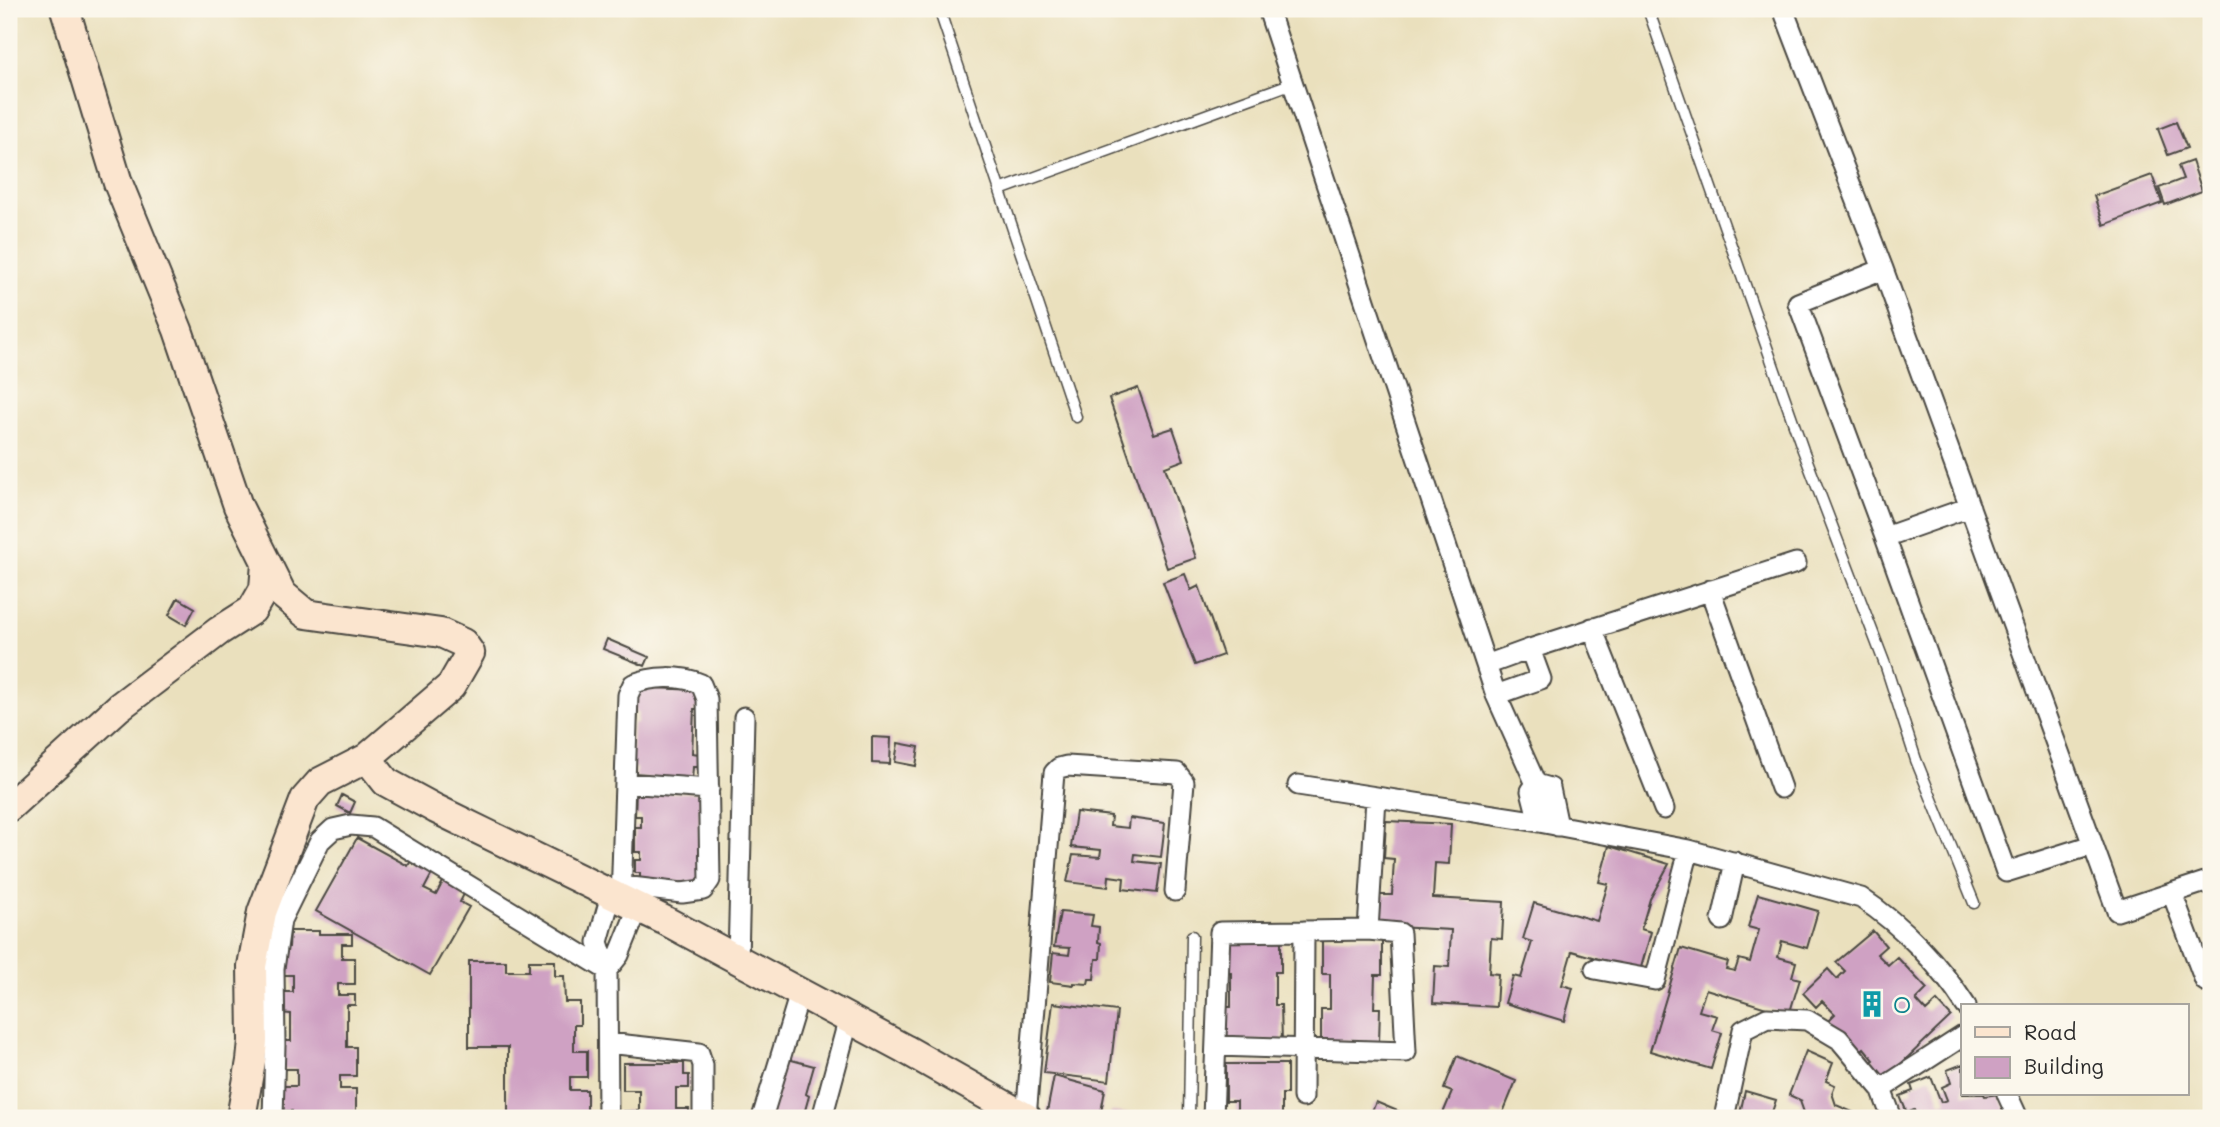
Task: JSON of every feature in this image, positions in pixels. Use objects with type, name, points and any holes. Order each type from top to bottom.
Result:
[{"type":"main road","points":[[65,9],[118,183],[178,330],[238,506],[282,594],[306,614],[441,634],[457,639],[470,653],[451,687],[368,758],[320,782],[305,799],[262,912],[252,966],[253,1041],[241,1118]]},
{"type":"main road","points":[[9,807],[119,707],[252,610],[264,589],[266,563]]},
{"type":"main road","points":[[368,758],[386,782],[436,809],[623,897],[849,1018],[1026,1118]]},
{"type":"street","points":[[1268,9],[1496,695],[1536,784],[1550,788],[1548,824]]},
{"type":"street","points":[[1783,9],[1883,269],[2117,911],[2211,880]]},
{"type":"street","points":[[1883,269],[1798,303],[2006,872],[2092,845]]},
{"type":"street","points":[[1885,537],[1970,507]]},
{"type":"street","points":[[1486,665],[1796,563]]},
{"type":"street","points":[[1710,590],[1780,788]]},
{"type":"street","points":[[1592,628],[1664,809]]},
{"type":"street","points":[[1496,695],[1541,679],[1530,649]]},
{"type":"street","points":[[607,970],[620,955],[628,695],[632,684],[645,679],[689,679],[701,684],[707,699],[710,880],[702,890],[623,897]]},
{"type":"street","points":[[738,960],[744,717]]},
{"type":"street","points":[[1026,1118],[1054,773],[1059,768],[1067,766],[1177,773],[1182,778],[1184,782],[1175,891]]},
{"type":"street","points":[[626,783],[709,789]]},
{"type":"street","points":[[1297,785],[1548,824],[1689,850],[1861,898],[1875,907],[1922,950],[1952,984],[1965,1004]]},
{"type":"street","points":[[1368,930],[1376,798]]},
{"type":"street","points":[[273,1118],[274,969],[281,920],[320,841],[333,829],[351,825],[373,827],[607,970]]},
{"type":"street","points":[[1595,969],[1655,980],[1689,850]]},
{"type":"street","points":[[1722,920],[1735,862]]},
{"type":"street","points":[[2172,893],[2205,981],[2211,984]]},
{"type":"street","points":[[608,1118],[607,970],[598,942],[623,897]]},
{"type":"street","points":[[1213,1118],[1220,932],[1368,930],[1400,933],[1406,1052],[1216,1046]]},
{"type":"street","points":[[1303,1097],[1304,931]]},
{"type":"street","points":[[762,1118],[800,993]]},
{"type":"street","points":[[822,1118],[849,1018]]},
{"type":"street","points":[[1724,1118],[1743,1030],[1767,1018],[1807,1020],[1839,1039],[1881,1089],[1892,1118]]},
{"type":"street","points":[[1881,1089],[1961,1037]]},
{"type":"street","points":[[608,1044],[699,1053],[703,1065],[703,1118]]},
{"type":"street","points":[[2008,1096],[2018,1118]]},
{"type":"lane","points":[[939,9],[1076,417]]},
{"type":"lane","points":[[1648,9],[1804,450],[1886,667],[1916,760],[1974,904]]},
{"type":"lane","points":[[1000,190],[1293,83]]},
{"type":"lane","points":[[1189,1118],[1192,936]]},
{"type":"building","points":[[2176,122],[2187,148],[2168,155],[2158,129]]},
{"type":"building","points":[[2192,161],[2202,191],[2165,205],[2159,188],[2183,179],[2178,166]]},
{"type":"building","points":[[2152,175],[2162,203],[2104,225],[2094,196]]},
{"type":"building","points":[[1138,388],[1154,434],[1173,428],[1184,460],[1165,467],[1196,558],[1167,568],[1109,398]]},
{"type":"building","points":[[1185,574],[1191,590],[1199,586],[1223,655],[1195,665],[1163,582]]},
{"type":"building","points":[[178,598],[195,608],[186,625],[169,615]]},
{"type":"building","points":[[607,639],[649,657],[645,666],[603,649]]},
{"type":"building","points":[[633,687],[696,690],[696,697],[702,698],[701,709],[694,709],[692,753],[700,754],[699,767],[693,767],[692,780],[636,778],[636,768],[631,768],[633,723],[637,723],[638,712],[632,711]]},
{"type":"building","points":[[872,737],[891,738],[890,764],[872,763]]},
{"type":"building","points":[[898,743],[919,747],[916,766],[895,762]]},
{"type":"building","points":[[636,792],[700,793],[699,856],[705,856],[700,870],[700,883],[640,882],[640,873],[635,873],[635,860],[641,860],[641,852],[635,852],[635,827],[641,827],[641,816],[635,816]]},
{"type":"building","points":[[342,795],[355,802],[350,813],[337,806]]},
{"type":"building","points":[[1076,812],[1111,816],[1110,826],[1128,828],[1129,818],[1165,823],[1161,857],[1135,854],[1134,861],[1161,864],[1157,893],[1123,889],[1124,878],[1109,876],[1108,887],[1067,882],[1073,855],[1100,857],[1101,850],[1071,847]]},
{"type":"building","points":[[1386,821],[1451,824],[1449,864],[1435,863],[1433,898],[1504,902],[1502,939],[1491,938],[1489,973],[1498,974],[1496,1007],[1433,1003],[1435,966],[1449,967],[1451,930],[1378,926],[1380,895],[1392,895],[1394,859],[1384,858]]},
{"type":"building","points":[[357,838],[408,866],[412,859],[433,872],[424,889],[436,895],[445,878],[466,890],[460,902],[469,907],[430,975],[316,911]]},
{"type":"building","points":[[1609,846],[1669,864],[1650,899],[1641,929],[1651,932],[1640,971],[1572,951],[1562,985],[1573,988],[1564,1021],[1505,1003],[1513,976],[1521,978],[1532,942],[1523,939],[1534,903],[1597,921],[1608,884],[1599,882]]},
{"type":"building","points":[[1758,894],[1818,911],[1807,948],[1782,941],[1778,957],[1796,962],[1792,977],[1800,979],[1789,1015],[1706,989],[1699,1011],[1717,1016],[1712,1030],[1722,1033],[1711,1069],[1650,1051],[1681,948],[1728,962],[1726,969],[1735,971],[1739,959],[1750,962],[1759,930],[1748,927]]},
{"type":"building","points":[[1060,912],[1093,915],[1091,926],[1099,927],[1100,959],[1096,959],[1094,979],[1089,979],[1088,984],[1050,982],[1053,953],[1069,955],[1070,948],[1054,947]]},
{"type":"building","points":[[290,931],[352,934],[352,944],[342,944],[342,958],[355,958],[355,984],[338,984],[338,995],[355,995],[355,1005],[347,1005],[347,1047],[356,1047],[356,1076],[340,1076],[340,1089],[356,1089],[356,1115],[346,1115],[346,1118],[292,1118],[292,1111],[280,1111],[280,1086],[297,1086],[297,1069],[281,1069],[280,1041],[291,1041],[291,1014],[280,1013],[280,992],[293,992],[293,975],[278,975],[283,947],[289,947]]},
{"type":"building","name":"O","points":[[1873,931],[1886,946],[1877,954],[1888,965],[1897,957],[1927,989],[1916,1000],[1926,1011],[1937,1001],[1951,1016],[1884,1080],[1870,1064],[1874,1060],[1864,1048],[1859,1052],[1829,1020],[1835,1014],[1822,1001],[1816,1007],[1803,993],[1828,969],[1837,979],[1845,971],[1836,962]]},
{"type":"building","points":[[1322,937],[1382,938],[1382,975],[1375,975],[1374,1008],[1380,1008],[1379,1042],[1321,1041],[1321,1009],[1330,1009],[1330,974],[1322,974]]},
{"type":"building","points":[[1222,938],[1281,938],[1281,972],[1275,972],[1275,1005],[1281,1005],[1282,1041],[1223,1041],[1223,1007],[1231,1007],[1231,972],[1222,972]]},
{"type":"building","points":[[469,961],[506,961],[506,971],[529,971],[529,961],[555,961],[555,976],[564,976],[565,1002],[580,1002],[580,1025],[574,1025],[574,1051],[587,1051],[587,1077],[570,1077],[570,1090],[587,1090],[587,1117],[508,1118],[508,1047],[469,1047]]},
{"type":"building","points":[[1053,1003],[1117,1011],[1109,1081],[1044,1073]]},
{"type":"building","points":[[1806,1051],[1833,1063],[1826,1081],[1835,1085],[1832,1093],[1836,1105],[1855,1113],[1854,1118],[1806,1118],[1802,1101],[1789,1095]]},
{"type":"building","points":[[1457,1056],[1516,1081],[1502,1115],[1494,1112],[1491,1118],[1441,1118],[1452,1092],[1444,1089]]},
{"type":"building","points":[[784,1058],[814,1066],[806,1094],[809,1096],[804,1114],[798,1112],[796,1118],[767,1118]]},
{"type":"building","points":[[623,1063],[684,1063],[684,1075],[689,1075],[689,1088],[676,1088],[676,1109],[689,1109],[689,1118],[623,1118],[623,1111],[639,1111],[639,1090],[623,1090]]},
{"type":"building","points":[[1226,1064],[1287,1064],[1287,1094],[1282,1094],[1282,1118],[1237,1118],[1237,1101],[1226,1101]]},
{"type":"building","points":[[1961,1065],[1961,1096],[2000,1096],[2010,1118],[1917,1118],[1914,1110],[1907,1113],[1900,1096],[1913,1091],[1911,1085],[1931,1077],[1941,1102],[1947,1100],[1942,1087],[1951,1083],[1947,1070]]},
{"type":"building","points":[[1054,1076],[1105,1090],[1100,1118],[1046,1117]]},
{"type":"building","points":[[1745,1091],[1776,1100],[1770,1118],[1739,1118]]},
{"type":"building","points":[[1376,1102],[1414,1118],[1369,1118]]},
{"type":"building","points":[[1639,1111],[1673,1117],[1673,1118],[1638,1118]]},
{"type":"building","points":[[1111,1112],[1132,1114],[1131,1118],[1111,1118]]},
{"type":"place","name":"O","points":[[1872,1004]]}]
